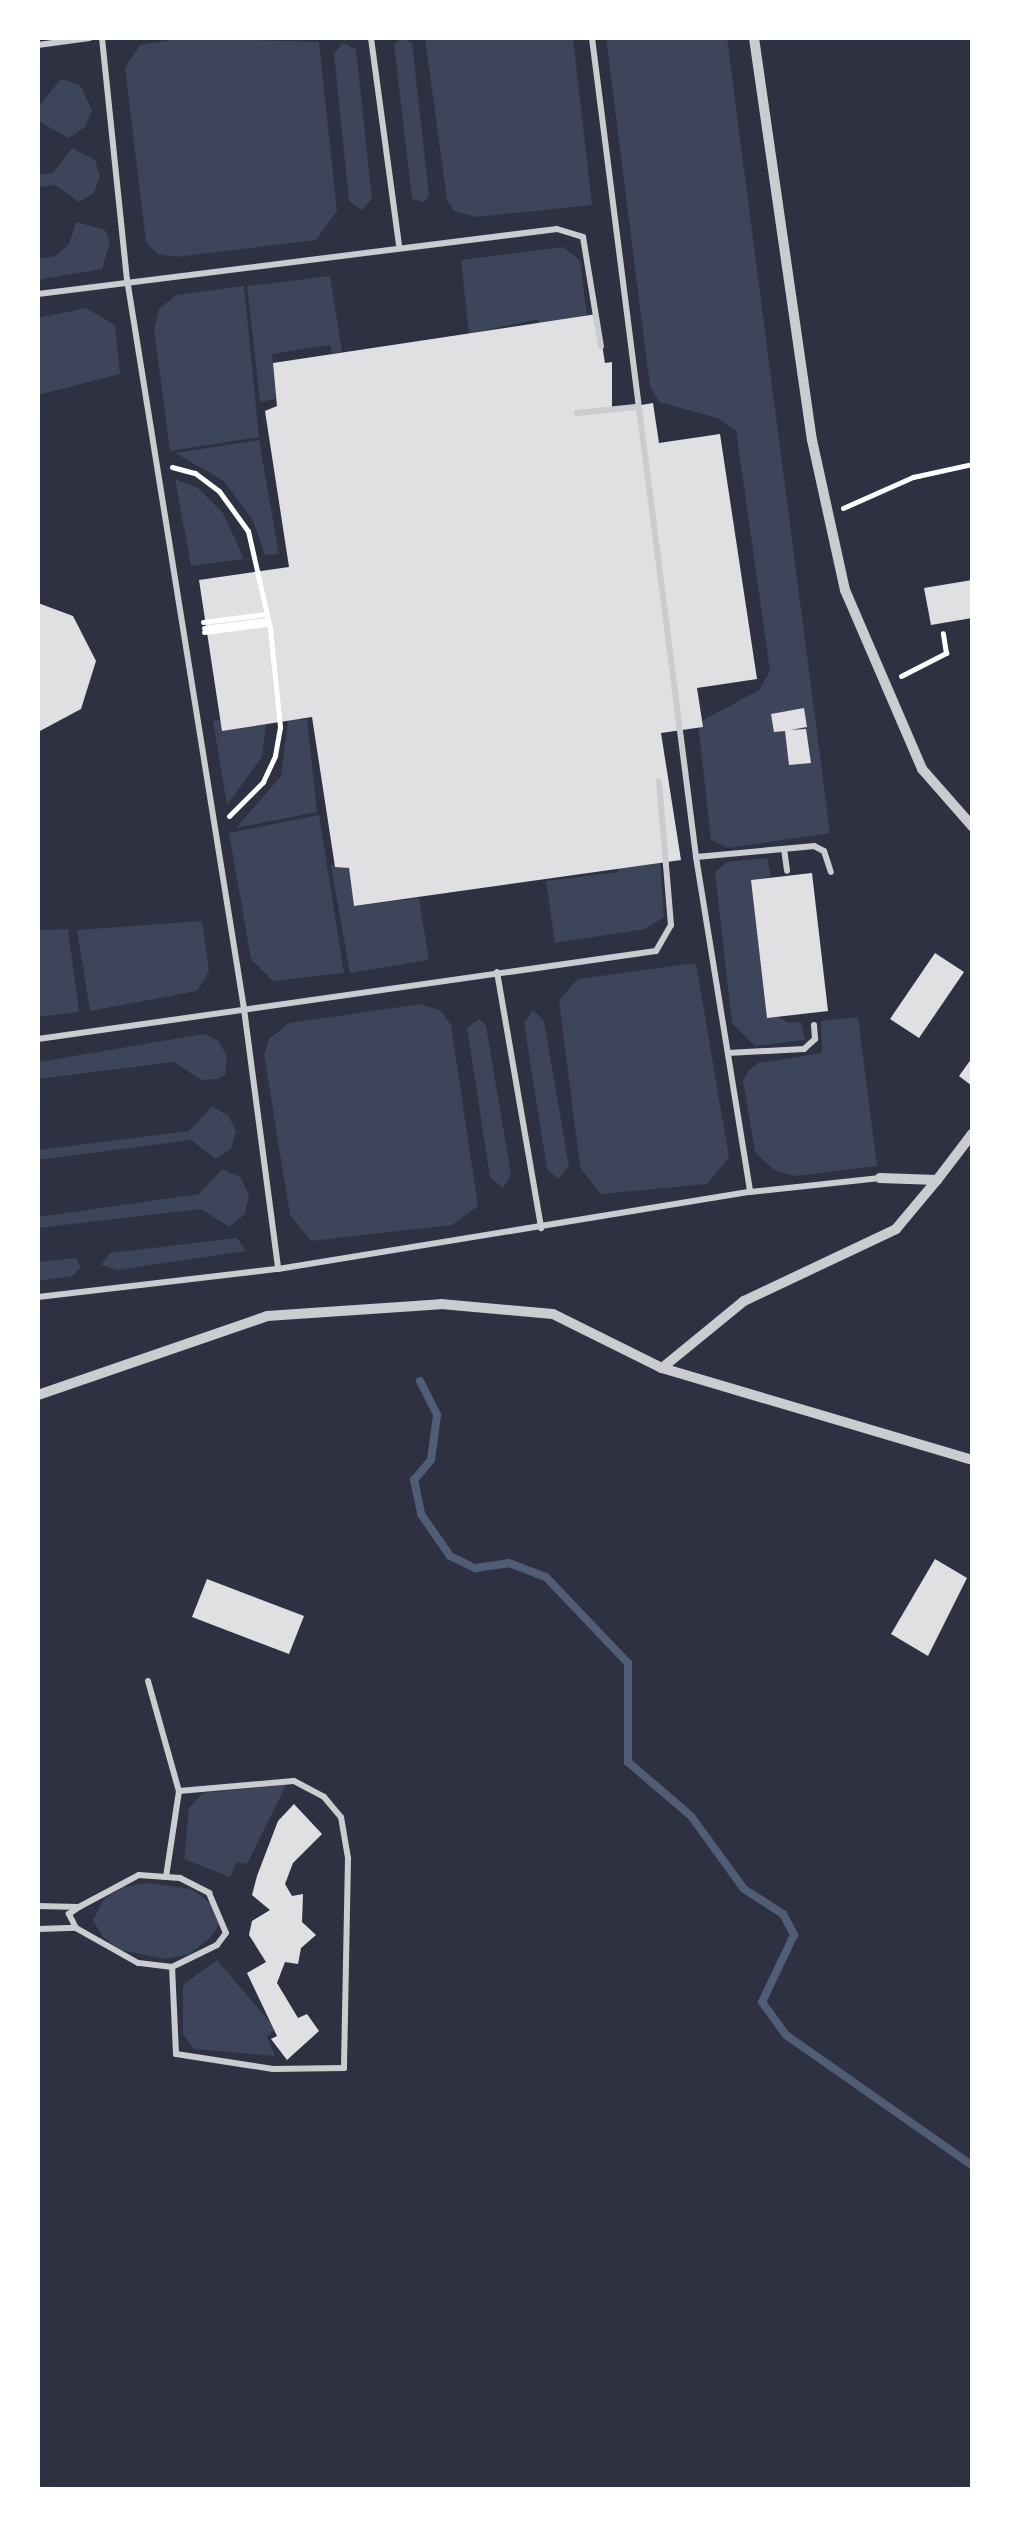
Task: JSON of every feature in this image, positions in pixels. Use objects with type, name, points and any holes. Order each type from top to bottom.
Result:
[{"type":"street","points":[[754,38],[825,511],[845,590],[922,769],[972,826]]},
{"type":"street","points":[[662,1368],[744,1301],[896,1230],[972,1134]]},
{"type":"street","points":[[880,1178],[938,1180]]},
{"type":"street","points":[[38,1395],[267,1316],[442,1304],[554,1314],[662,1368],[972,1460]]},
{"type":"lane","points":[[38,45],[90,38]]},
{"type":"lane","points":[[102,38],[127,280],[244,1009],[278,1269]]},
{"type":"lane","points":[[371,38],[399,245]]},
{"type":"lane","points":[[592,38],[696,857],[750,1192]]},
{"type":"lane","points":[[38,294],[399,245],[571,231],[583,237],[600,347]]},
{"type":"lane","points":[[576,414],[636,407]]},
{"type":"lane","points":[[38,1040],[656,952],[672,925],[658,781]]},
{"type":"lane","points":[[696,857],[820,847],[830,872]]},
{"type":"lane","points":[[784,849],[787,871]]},
{"type":"lane","points":[[496,972],[541,1228]]},
{"type":"lane","points":[[728,1053],[804,1049],[815,1039],[814,1025]]},
{"type":"lane","points":[[38,1297],[278,1269],[750,1192],[880,1178]]},
{"type":"lane","points":[[148,1681],[179,1791],[166,1877]]},
{"type":"lane","points":[[172,1968],[176,2054],[273,2069],[344,2068],[348,1858],[340,1816],[324,1797],[294,1781],[179,1791]]},
{"type":"lane","points":[[38,1930],[76,1928],[138,1964],[172,1968],[217,1945],[225,1920],[197,1884],[138,1875],[69,1914],[76,1928]]},
{"type":"lane","points":[[38,1906],[79,1906]]},
{"type":"path","points":[[825,511],[860,504],[913,477],[972,464]]},
{"type":"path","points":[[157,468],[195,472],[234,509],[248,531],[270,628],[280,726],[274,756],[264,782],[214,826]]},
{"type":"path","points":[[266,620],[204,628],[266,620]]},
{"type":"path","points":[[883,680],[915,674],[946,653],[943,633]]},
{"type":"shaded area","points":[[184,38],[319,42],[337,211],[316,240],[176,257],[158,254],[146,242],[125,68],[140,45]]},
{"type":"shaded area","points":[[403,38],[412,43],[429,195],[424,202],[412,199],[394,44]]},
{"type":"shaded area","points":[[425,38],[573,38],[592,205],[477,217],[454,211],[447,200]]},
{"type":"shaded area","points":[[606,38],[727,38],[830,833],[728,848],[711,840],[698,723],[759,690],[770,671],[736,430],[717,418],[659,402],[650,386]]},
{"type":"shaded area","points":[[342,43],[356,49],[372,199],[362,210],[349,201],[334,54]]},
{"type":"shaded area","points":[[61,79],[80,85],[92,110],[85,127],[69,138],[38,121],[38,107]]},
{"type":"shaded area","points":[[72,148],[95,160],[100,177],[94,193],[79,202],[55,185],[38,187],[38,175],[53,173]]},
{"type":"shaded area","points":[[76,222],[105,230],[110,242],[102,269],[38,280],[38,259],[56,256],[69,244]]},
{"type":"shaded area","points":[[563,247],[580,260],[592,358],[540,330],[538,319],[469,334],[461,260]]},
{"type":"shaded area","points":[[330,276],[342,352],[332,353],[330,345],[272,354],[276,399],[260,402],[247,286]]},
{"type":"shaded area","points":[[244,286],[259,437],[170,451],[154,330],[159,309],[176,295]]},
{"type":"shaded area","points":[[86,308],[115,325],[120,374],[38,395],[38,318]]},
{"type":"shaded area","points":[[259,440],[279,554],[265,555],[253,521],[224,481],[175,453]]},
{"type":"shaded area","points":[[175,479],[198,488],[223,513],[244,559],[191,566]]},
{"type":"shaded area","points":[[299,710],[300,720],[307,719],[317,812],[236,828],[281,776],[289,713]]},
{"type":"shaded area","points":[[267,715],[262,757],[227,805],[213,721]]},
{"type":"shaded area","points":[[319,815],[344,973],[273,981],[251,959],[229,833]]},
{"type":"shaded area","points":[[613,830],[659,845],[664,917],[645,929],[555,943],[546,881],[618,872]]},
{"type":"shaded area","points":[[767,858],[771,876],[752,880],[770,1011],[788,1023],[801,1022],[805,1040],[755,1046],[732,1023],[715,872],[727,862]]},
{"type":"shaded area","points":[[331,865],[349,869],[354,906],[419,898],[429,960],[350,973]]},
{"type":"shaded area","points":[[202,921],[209,971],[197,991],[90,1011],[77,930]]},
{"type":"shaded area","points":[[68,929],[79,1012],[38,1017],[38,930]]},
{"type":"shaded area","points":[[696,963],[729,1157],[707,1184],[600,1194],[580,1167],[559,1000],[578,979]]},
{"type":"shaded area","points":[[421,1004],[441,1011],[451,1025],[478,1206],[452,1225],[311,1241],[290,1215],[264,1055],[269,1039],[289,1023]]},
{"type":"shaded area","points":[[533,1010],[544,1021],[569,1166],[558,1179],[547,1169],[524,1023]]},
{"type":"shaded area","points":[[858,1017],[877,1166],[796,1176],[774,1170],[755,1152],[743,1081],[748,1071],[758,1063],[822,1053],[821,1021]]},
{"type":"shaded area","points":[[479,1019],[486,1026],[511,1174],[503,1188],[490,1177],[467,1028]]},
{"type":"shaded area","points":[[204,1034],[219,1041],[227,1057],[225,1075],[218,1079],[201,1080],[174,1062],[38,1079],[38,1062]]},
{"type":"shaded area","points":[[212,1107],[228,1115],[236,1131],[231,1149],[216,1159],[191,1140],[38,1160],[38,1150],[189,1131]]},
{"type":"shaded area","points":[[222,1169],[240,1177],[249,1195],[245,1214],[229,1227],[201,1209],[38,1228],[38,1217],[199,1194]]},
{"type":"shaded area","points":[[237,1238],[246,1251],[117,1270],[101,1265],[110,1253]]},
{"type":"shaded area","points":[[76,1258],[81,1267],[72,1276],[38,1281],[38,1262]]},
{"type":"shaded area","points":[[286,1785],[247,1864],[237,1862],[230,1877],[184,1859],[189,1808],[203,1793]]},
{"type":"shaded area","points":[[148,1883],[191,1889],[212,1904],[220,1922],[211,1937],[190,1954],[166,1959],[120,1950],[102,1936],[93,1920],[104,1899],[122,1887]]},
{"type":"shaded area","points":[[217,1960],[276,2029],[267,2036],[275,2056],[194,2049],[183,2034],[183,1985]]},
{"type":"building","points":[[597,314],[605,363],[612,362],[612,410],[653,403],[659,443],[720,434],[757,679],[697,688],[703,727],[661,733],[681,860],[354,906],[349,868],[335,867],[312,717],[222,731],[199,580],[289,567],[265,411],[277,406],[273,363]]},
{"type":"building","points":[[972,580],[972,618],[931,625],[924,588]]},
{"type":"building","points":[[38,603],[73,616],[96,661],[81,709],[38,732]]},
{"type":"building","points":[[804,708],[807,727],[790,730],[806,729],[811,763],[789,765],[785,731],[774,732],[771,714]]},
{"type":"building","points":[[812,873],[828,1011],[767,1018],[751,880]]},
{"type":"building","points":[[935,953],[964,972],[919,1038],[890,1019]]},
{"type":"building","points":[[972,1058],[972,1086],[959,1076]]},
{"type":"building","points":[[935,1559],[967,1578],[928,1656],[891,1634]]},
{"type":"building","points":[[207,1579],[304,1616],[289,1654],[192,1617]]},
{"type":"building","points":[[294,1804],[322,1834],[293,1863],[285,1884],[292,1896],[303,1894],[302,1922],[316,1935],[301,1948],[298,1964],[285,1962],[277,1983],[298,2018],[307,2014],[319,2031],[287,2060],[271,2039],[277,2036],[247,1973],[266,1962],[249,1935],[252,1921],[270,1910],[252,1895],[257,1876],[278,1821]]},
{"type":"waterway","points":[[420,1381],[437,1415],[431,1460],[414,1480],[421,1514],[450,1556],[475,1568],[509,1563],[546,1577],[628,1663],[628,1762],[691,1816],[744,1889],[783,1914],[794,1935],[762,2002],[786,2035],[972,2165]]}]
